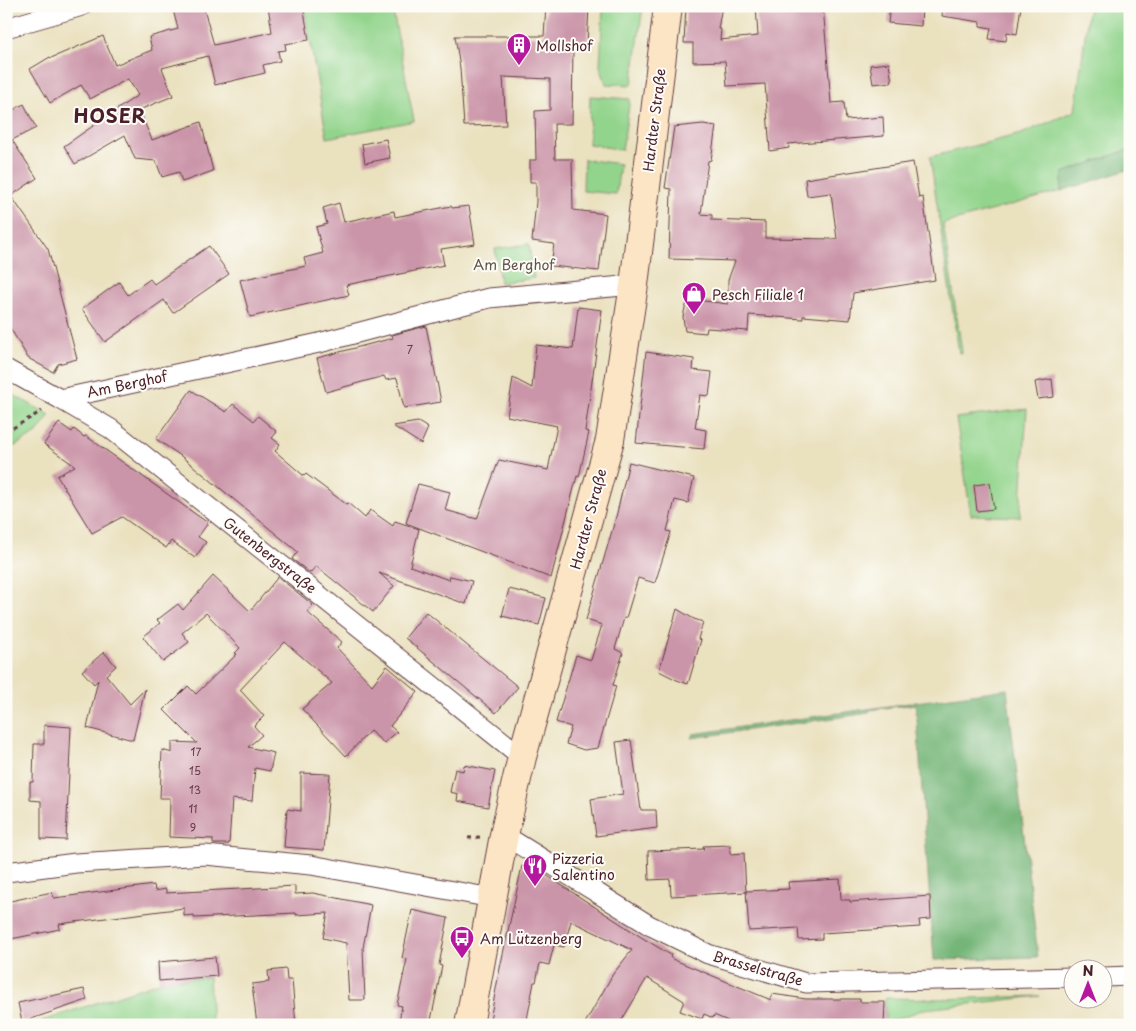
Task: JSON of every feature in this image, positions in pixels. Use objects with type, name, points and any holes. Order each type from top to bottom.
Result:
[{"type":"main road","name":"Hardter Straße","points":[[469,1025],[504,835],[522,756],[610,440],[634,285],[668,6]]},
{"type":"street","points":[[6,28],[82,6]]},
{"type":"street","name":"Am Berghof","points":[[60,399],[319,343],[489,298],[634,285]]},
{"type":"street","name":"Gutenbergstraße","points":[[6,369],[111,429],[522,756]]},
{"type":"street","name":"Brasselstraße","points":[[504,835],[649,925],[708,954],[806,983],[1064,977]]},
{"type":"street","points":[[6,872],[76,863],[205,855],[311,865],[492,898]]},
{"type":"street","points":[[1114,976],[1130,976]]},
{"type":"path","points":[[6,432],[60,399]]},
{"type":"green space","points":[[304,6],[392,6],[414,121],[327,138]]},
{"type":"green space","points":[[603,6],[643,6],[632,85],[606,84],[600,66]]},
{"type":"green space","points":[[1089,6],[1130,6],[1130,149],[1063,173],[1061,191],[943,224],[962,352],[959,353],[930,157],[1021,134],[1075,111]]},
{"type":"green space","points":[[590,96],[630,99],[622,150],[589,144]]},
{"type":"green space","points":[[1130,149],[1130,169],[1061,191],[1063,173]]},
{"type":"green space","points":[[584,159],[620,164],[616,194],[583,191]]},
{"type":"green space","name":"Am Berghof","points":[[529,244],[534,278],[500,283],[495,249]]},
{"type":"green space","points":[[6,391],[50,415],[37,433],[6,451]]},
{"type":"green space","points":[[1027,409],[1020,517],[971,515],[956,418]]},
{"type":"green space","points":[[1007,689],[1038,957],[934,960],[916,704],[869,710],[869,713],[691,738],[693,734]]},
{"type":"green space","points":[[209,977],[212,1025],[30,1025],[159,982]]},
{"type":"green space","points":[[1040,996],[925,1009],[885,1023],[885,998],[940,999]]},
{"type":"building","points":[[172,6],[203,6],[214,45],[272,32],[268,6],[303,6],[309,40],[285,44],[286,50],[278,51],[280,61],[263,65],[265,73],[215,85],[208,56],[162,68],[173,96],[139,110],[152,140],[201,122],[213,171],[182,182],[179,172],[162,177],[156,161],[135,159],[125,135],[75,164],[64,146],[138,95],[128,79],[90,99],[81,85],[50,103],[30,69],[50,57],[103,36],[115,65],[152,50],[149,37],[178,29]]},
{"type":"building","points":[[546,6],[589,6],[587,46],[573,46],[572,124],[554,124],[555,159],[572,159],[573,210],[606,214],[599,271],[551,266],[554,244],[532,241],[536,182],[530,182],[530,160],[536,160],[535,111],[550,110],[550,79],[503,77],[506,125],[464,126],[460,68],[455,36],[544,36]]},
{"type":"building","points":[[686,6],[722,6],[718,29],[721,29],[720,40],[758,36],[756,6],[823,6],[831,103],[844,102],[846,120],[883,117],[884,136],[788,144],[789,148],[770,151],[765,84],[727,86],[725,61],[693,62],[693,43],[684,43]]},
{"type":"building","points":[[890,6],[922,6],[921,26],[888,23]]},
{"type":"building","points":[[943,6],[1021,6],[1017,34],[1007,32],[1006,41],[989,39],[991,28],[980,26],[980,22],[942,16]]},
{"type":"building","points":[[889,63],[892,82],[873,84],[870,65]]},
{"type":"building","points":[[24,104],[36,128],[12,140],[37,178],[11,196],[48,249],[77,359],[58,364],[53,372],[28,358],[6,321],[6,114]]},
{"type":"building","points":[[703,124],[716,126],[711,160],[708,161],[701,214],[712,215],[712,220],[765,222],[765,238],[837,239],[831,193],[807,196],[805,179],[913,162],[919,198],[923,197],[935,280],[853,293],[850,320],[803,316],[803,319],[749,315],[748,331],[707,328],[706,333],[685,331],[683,317],[689,299],[728,304],[728,280],[735,261],[669,259],[671,189],[665,188],[674,127]]},
{"type":"building","points":[[386,139],[390,158],[365,163],[362,144]]},
{"type":"building","points":[[339,203],[344,222],[394,211],[395,217],[451,206],[452,208],[469,206],[475,244],[441,249],[444,265],[346,285],[349,295],[250,317],[240,280],[306,266],[304,258],[323,253],[316,227],[327,224],[323,208]]},
{"type":"building","points":[[209,246],[229,274],[173,313],[164,300],[105,342],[82,309],[119,282],[128,295],[150,279],[154,284]]},
{"type":"building","points":[[578,307],[602,310],[585,431],[589,432],[579,477],[577,476],[551,578],[406,523],[418,484],[450,492],[445,510],[477,519],[499,460],[548,470],[557,426],[507,416],[513,378],[532,388],[536,345],[573,349]]},
{"type":"building","points":[[426,326],[441,402],[404,408],[397,378],[386,380],[384,376],[326,392],[317,358],[393,338],[392,335]]},
{"type":"building","points":[[646,352],[694,359],[693,370],[712,372],[709,396],[700,395],[695,428],[706,430],[704,449],[636,443]]},
{"type":"building","points":[[1052,379],[1054,397],[1038,399],[1035,382]]},
{"type":"building","points":[[191,390],[226,412],[233,404],[254,421],[258,416],[277,432],[272,438],[280,444],[275,451],[304,476],[306,474],[346,504],[348,503],[365,518],[370,510],[393,526],[395,521],[419,529],[410,566],[449,580],[450,576],[472,581],[466,604],[379,573],[394,586],[373,612],[316,566],[310,573],[292,559],[298,552],[181,456],[156,439]]},
{"type":"building","points":[[418,422],[428,428],[421,444],[393,426]]},
{"type":"building","points":[[59,423],[72,432],[74,429],[84,437],[86,436],[208,523],[198,537],[206,542],[195,558],[171,541],[166,548],[122,517],[92,533],[57,476],[75,466],[44,444]]},
{"type":"building","points":[[629,462],[694,478],[688,503],[675,500],[667,531],[671,532],[655,583],[638,578],[615,649],[623,653],[613,685],[616,686],[598,748],[584,750],[566,744],[571,727],[556,722],[576,655],[591,660],[602,625],[586,620],[616,517]]},
{"type":"building","points":[[990,483],[994,509],[977,511],[974,485]]},
{"type":"building","points":[[213,576],[250,611],[278,577],[313,605],[307,612],[342,642],[337,648],[372,685],[387,666],[418,692],[390,726],[397,732],[384,743],[370,731],[346,756],[302,709],[332,683],[285,642],[240,690],[264,716],[254,726],[262,735],[248,747],[274,753],[270,771],[255,768],[252,801],[232,799],[229,844],[213,844],[213,839],[169,837],[170,798],[160,798],[162,750],[172,753],[172,742],[197,743],[164,710],[188,686],[196,694],[237,654],[235,653],[240,648],[206,613],[182,633],[189,642],[163,662],[143,637],[160,623],[157,620],[178,604],[183,610]]},
{"type":"building","points":[[509,589],[546,598],[539,625],[502,616]]},
{"type":"building","points":[[677,609],[703,622],[698,639],[701,640],[688,684],[659,671]]},
{"type":"building","points":[[426,612],[518,687],[496,713],[405,638]]},
{"type":"building","points":[[104,652],[116,666],[106,675],[130,704],[145,689],[133,740],[87,728],[98,680],[94,684],[82,671]]},
{"type":"building","points":[[44,725],[71,727],[66,840],[41,839],[41,801],[30,800],[30,782],[33,782],[34,744],[44,744]]},
{"type":"building","points":[[631,740],[641,810],[656,810],[657,828],[596,836],[591,799],[623,794],[616,742]]},
{"type":"building","points":[[464,765],[495,771],[488,807],[457,801],[458,794],[450,792],[455,769],[463,771]]},
{"type":"building","points":[[301,773],[330,774],[324,850],[284,847],[287,809],[301,811]]},
{"type":"building","points":[[730,845],[730,854],[744,853],[746,892],[671,896],[670,879],[649,880],[648,851],[704,849],[703,846]]},
{"type":"building","points":[[529,864],[671,955],[672,959],[771,1000],[772,994],[806,999],[860,999],[860,1002],[885,1002],[884,1025],[737,1025],[714,1015],[713,1018],[704,1014],[702,1019],[680,1011],[684,1001],[647,978],[619,1025],[584,1025],[613,974],[632,950],[571,921],[564,947],[554,945],[549,965],[540,963],[536,982],[534,982],[526,1025],[489,1025],[522,866]]},
{"type":"building","points":[[840,879],[841,900],[850,900],[850,902],[930,896],[931,919],[919,920],[920,927],[822,933],[822,939],[799,940],[798,928],[749,931],[746,891],[789,889],[788,882]]},
{"type":"building","points":[[154,885],[155,891],[166,889],[166,893],[295,886],[295,894],[313,893],[371,905],[363,948],[365,1000],[349,1000],[346,943],[323,938],[328,913],[194,918],[194,915],[184,916],[184,908],[59,924],[60,929],[6,940],[6,902],[52,892],[54,898]]},
{"type":"building","points":[[412,910],[448,918],[439,965],[442,966],[430,1025],[398,1025],[402,1006],[397,1005],[407,959],[402,958]]},
{"type":"building","points":[[215,957],[217,976],[159,981],[158,962]]},
{"type":"building","points":[[286,969],[287,980],[292,980],[296,1025],[257,1025],[252,984],[269,982],[268,971]]},
{"type":"building","points":[[84,989],[87,1000],[22,1022],[18,1003]]},
{"type":"place","name":"Mollshof","points":[[519,66]]},
{"type":"place","name":"Pesch Filiale 1","points":[[694,315]]},
{"type":"place","name":"Pizzeria Salentino","points":[[535,887]]},
{"type":"place","name":"Am Lützenberg","points":[[462,959]]},
{"type":"district","name":"HOSER","points":[[110,115]]}]
